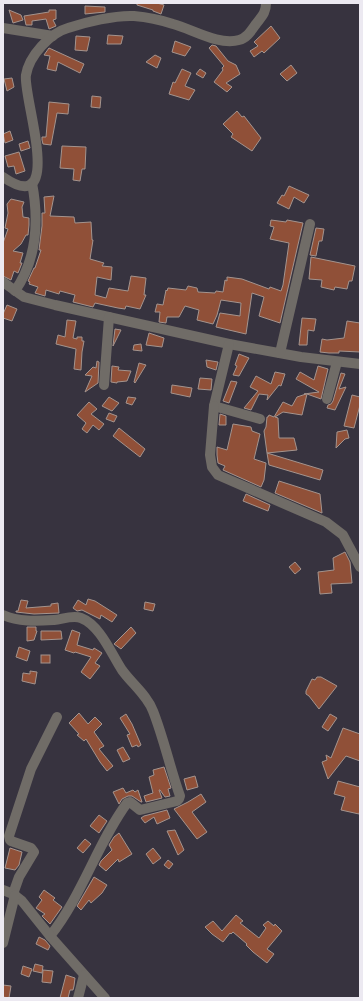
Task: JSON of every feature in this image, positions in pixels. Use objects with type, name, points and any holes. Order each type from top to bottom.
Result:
[{"type":"street","points":[[4,180],[18,186],[26,187],[32,183],[38,169],[38,157],[31,112],[25,87],[26,76],[33,58],[42,45],[53,36],[66,28],[95,21],[133,16],[172,24],[223,42],[234,42],[246,37],[266,11],[266,3]]},
{"type":"street","points":[[3,28],[53,36]]},
{"type":"street","points":[[15,291],[22,281],[32,255],[36,229],[36,203],[32,183]]},
{"type":"street","points":[[280,353],[292,308],[310,224]]},
{"type":"street","points":[[3,282],[24,297],[55,306],[301,358],[360,364]]},
{"type":"street","points":[[104,385],[109,317]]},
{"type":"street","points":[[229,344],[214,406],[210,455],[212,467],[218,476],[326,522],[343,535],[360,567]]},
{"type":"street","points":[[327,399],[337,362]]},
{"type":"street","points":[[214,406],[260,419]]},
{"type":"street","points":[[3,615],[18,620],[53,620],[75,617],[86,621],[93,627],[110,647],[122,670],[140,690],[153,711],[180,796],[177,801],[140,810],[130,802],[127,803],[84,878],[68,911],[50,936]]},
{"type":"street","points":[[3,944],[10,893],[34,852],[31,848],[11,841],[9,836],[31,769],[57,717]]},
{"type":"street","points":[[10,893],[22,901],[50,936],[105,998]]},
{"type":"street","points":[[78,998],[84,975]]},
{"type":"building","points":[[137,3],[157,3],[164,5],[161,14],[137,5]]},
{"type":"building","points":[[85,6],[105,7],[105,12],[85,14]]},
{"type":"building","points":[[9,10],[21,15],[23,20],[13,23]]},
{"type":"building","points":[[49,10],[56,10],[56,19],[53,20],[56,26],[49,29],[46,19],[32,21],[32,25],[26,25],[24,16],[49,12]]},
{"type":"building","points":[[271,26],[280,38],[264,53],[262,51],[254,57],[250,51],[258,46],[254,42]]},
{"type":"building","points":[[108,35],[123,36],[121,44],[107,44]]},
{"type":"building","points":[[76,36],[90,37],[87,51],[75,50]]},
{"type":"building","points":[[175,41],[191,47],[185,56],[172,52]]},
{"type":"building","points":[[212,45],[216,46],[228,61],[236,65],[240,74],[226,83],[232,87],[227,92],[214,82],[223,70],[222,68],[224,66],[209,48]]},
{"type":"building","points":[[49,48],[84,64],[80,73],[58,62],[56,71],[47,69],[50,56],[44,55]]},
{"type":"building","points":[[155,55],[161,58],[157,68],[146,62]]},
{"type":"building","points":[[291,65],[297,73],[287,81],[280,74]]},
{"type":"building","points":[[182,69],[191,73],[185,86],[195,90],[189,100],[169,94],[173,82],[175,83]]},
{"type":"building","points":[[200,69],[206,73],[203,78],[196,74]]},
{"type":"building","points":[[12,78],[14,87],[7,91],[4,79]]},
{"type":"building","points":[[92,96],[101,97],[100,108],[91,107]]},
{"type":"building","points":[[49,102],[69,104],[68,114],[57,113],[51,145],[43,144],[42,140],[42,137],[46,137]]},
{"type":"building","points":[[237,111],[242,117],[244,116],[261,138],[252,151],[231,137],[233,134],[223,124]]},
{"type":"building","points":[[10,131],[13,140],[5,143],[3,134]]},
{"type":"building","points":[[28,141],[30,148],[21,151],[19,144]]},
{"type":"building","points":[[62,146],[86,147],[85,169],[82,169],[80,181],[73,180],[74,169],[60,168]]},
{"type":"building","points":[[19,152],[25,171],[16,174],[14,166],[8,167],[5,156]]},
{"type":"building","points":[[289,186],[309,195],[304,203],[294,197],[289,209],[277,203],[282,195],[284,196]]},
{"type":"building","points":[[54,196],[50,216],[74,217],[75,223],[91,222],[93,240],[90,259],[104,263],[102,266],[112,267],[111,280],[97,277],[95,295],[106,298],[109,288],[128,291],[131,276],[146,278],[144,295],[146,295],[140,309],[126,306],[125,309],[95,303],[93,307],[73,302],[75,295],[60,291],[59,294],[46,290],[45,296],[35,293],[38,287],[29,284],[30,282],[28,281],[35,268],[41,250],[39,250],[42,213],[45,213],[44,197]]},
{"type":"building","points":[[11,199],[24,202],[22,207],[23,217],[29,218],[29,225],[28,235],[26,235],[21,244],[13,251],[23,253],[20,263],[22,263],[18,273],[14,271],[11,280],[3,276],[3,243],[8,229],[5,228],[8,213],[7,204]]},
{"type":"building","points":[[271,220],[286,222],[287,220],[303,223],[280,323],[259,316],[264,297],[252,293],[246,334],[216,327],[220,313],[240,316],[241,303],[221,300],[213,324],[197,320],[199,310],[185,306],[179,317],[167,317],[166,323],[159,322],[160,312],[155,312],[157,304],[163,305],[166,290],[167,291],[168,288],[186,290],[188,286],[197,288],[198,292],[223,292],[227,277],[242,279],[269,289],[270,287],[281,291],[289,243],[270,239],[274,227],[270,226]]},
{"type":"building","points":[[316,228],[324,229],[322,241],[319,241],[316,256],[310,255]]},
{"type":"building","points":[[311,257],[355,266],[352,281],[349,281],[347,289],[335,287],[334,290],[321,287],[322,280],[309,279]]},
{"type":"building","points":[[7,305],[17,309],[12,321],[3,318]]},
{"type":"building","points":[[302,318],[316,319],[314,331],[308,330],[307,345],[299,345]]},
{"type":"building","points":[[67,320],[76,321],[73,338],[77,339],[77,337],[82,337],[82,341],[84,341],[81,370],[74,369],[76,349],[56,344],[58,335],[65,337]]},
{"type":"building","points":[[347,321],[360,323],[360,352],[320,352],[322,339],[327,340],[344,338]]},
{"type":"building","points":[[115,329],[121,330],[113,346]]},
{"type":"building","points":[[149,333],[164,338],[162,347],[146,345]]},
{"type":"building","points":[[141,344],[142,351],[133,350],[134,345]]},
{"type":"building","points":[[239,354],[249,358],[239,376],[233,375],[237,366],[235,365]]},
{"type":"building","points":[[206,360],[218,362],[216,370],[207,367]]},
{"type":"building","points":[[97,361],[99,362],[98,383],[85,392],[92,376],[85,375],[93,367],[96,368]]},
{"type":"building","points":[[139,363],[146,365],[135,383],[134,382]]},
{"type":"building","points":[[112,366],[119,367],[118,370],[131,371],[127,381],[117,383],[111,382]]},
{"type":"building","points":[[318,366],[328,369],[321,399],[307,394],[302,415],[283,412],[275,417],[278,418],[279,438],[294,438],[297,450],[267,453],[264,431],[267,417],[269,415],[274,417],[283,402],[292,406],[297,397],[306,394],[304,394],[319,392],[296,379],[300,372],[314,380]]},
{"type":"building","points":[[275,372],[285,374],[281,386],[279,385],[267,400],[268,395],[259,394],[251,410],[244,408],[258,391],[250,387],[256,376],[271,384]]},
{"type":"building","points":[[341,373],[345,374],[339,389],[346,387],[335,410],[327,408],[333,401]]},
{"type":"building","points":[[200,378],[212,379],[211,390],[198,389]]},
{"type":"building","points":[[231,381],[237,382],[229,403],[223,401]]},
{"type":"building","points":[[172,385],[192,388],[190,397],[171,393]]},
{"type":"building","points":[[352,395],[360,397],[360,405],[354,428],[344,426]]},
{"type":"building","points":[[109,397],[119,403],[112,411],[102,406]]},
{"type":"building","points":[[128,397],[136,398],[132,405],[126,403]]},
{"type":"building","points":[[89,402],[97,409],[91,414],[104,424],[99,430],[93,425],[87,433],[82,429],[86,423],[77,415]]},
{"type":"building","points":[[109,413],[117,416],[114,422],[106,419]]},
{"type":"building","points":[[220,414],[226,416],[226,425],[219,425]]},
{"type":"building","points":[[233,424],[251,427],[252,431],[260,434],[254,459],[266,463],[264,480],[261,487],[223,470],[225,466],[218,463],[217,447],[227,450]]},
{"type":"building","points":[[119,428],[145,449],[140,457],[113,436]]},
{"type":"building","points":[[347,430],[349,438],[345,439],[336,448],[337,432]]},
{"type":"building","points":[[267,453],[323,470],[320,480],[269,465]]},
{"type":"building","points":[[279,481],[320,494],[322,513],[275,493]]},
{"type":"building","points":[[246,494],[270,505],[268,511],[243,501]]},
{"type":"building","points":[[345,552],[350,562],[352,583],[331,584],[332,593],[320,594],[318,572],[334,570],[333,558]]},
{"type":"building","points":[[295,562],[301,569],[295,574],[289,567]]},
{"type":"building","points":[[88,599],[95,601],[117,615],[112,622],[101,615],[100,619],[82,610],[77,611],[73,608],[78,600],[86,605]]},
{"type":"building","points":[[21,600],[28,601],[26,608],[51,606],[51,604],[58,603],[59,613],[34,614],[16,612],[18,611]]},
{"type":"building","points":[[145,602],[155,604],[153,611],[144,609]]},
{"type":"building","points":[[27,627],[36,627],[37,631],[34,640],[27,641]]},
{"type":"building","points":[[131,627],[136,633],[121,649],[114,644]]},
{"type":"building","points":[[72,630],[80,633],[77,645],[93,650],[94,648],[102,653],[95,663],[100,666],[90,679],[81,672],[91,657],[65,650]]},
{"type":"building","points":[[41,631],[61,631],[62,639],[41,640]]},
{"type":"building","points":[[19,647],[30,651],[27,661],[16,657]]},
{"type":"building","points":[[41,655],[50,655],[50,663],[41,663]]},
{"type":"building","points":[[30,671],[37,672],[35,684],[22,681],[23,673],[30,674]]},
{"type":"building","points":[[317,677],[321,677],[337,686],[319,709],[306,694],[312,679],[315,680]]},
{"type":"building","points":[[79,713],[88,724],[95,717],[102,724],[94,732],[104,746],[99,749],[113,766],[107,771],[86,739],[84,741],[77,735],[79,734],[69,723]]},
{"type":"building","points":[[126,714],[141,745],[138,747],[137,745],[132,747],[127,735],[130,734],[120,718]]},
{"type":"building","points":[[330,714],[337,718],[328,731],[322,727]]},
{"type":"building","points":[[343,728],[360,734],[360,761],[346,756],[328,779],[322,762],[327,760],[326,755],[331,758]]},
{"type":"building","points":[[123,747],[130,759],[123,762],[117,750]]},
{"type":"building","points":[[164,767],[171,788],[168,789],[170,796],[165,797],[159,790],[162,798],[146,802],[144,796],[153,793],[149,777],[154,775],[153,770]]},
{"type":"building","points":[[195,776],[198,787],[187,790],[184,779]]},
{"type":"building","points":[[338,781],[360,787],[359,814],[341,810],[345,797],[334,794]]},
{"type":"building","points":[[123,788],[126,793],[133,790],[135,792],[138,790],[142,802],[132,796],[128,796],[122,799],[119,804],[113,792]]},
{"type":"building","points":[[201,794],[206,802],[192,812],[207,832],[197,839],[174,809]]},
{"type":"building","points":[[167,810],[170,818],[157,824],[154,817],[145,823],[141,818],[144,816]]},
{"type":"building","points":[[99,815],[107,821],[99,833],[90,826]]},
{"type":"building","points":[[175,830],[184,850],[178,855],[167,831]]},
{"type":"building","points":[[119,833],[132,854],[119,862],[118,859],[106,871],[99,865],[112,850],[109,845],[114,837]]},
{"type":"building","points":[[85,839],[91,844],[83,853],[77,848]]},
{"type":"building","points":[[10,848],[22,852],[19,865],[15,870],[5,868]]},
{"type":"building","points":[[153,848],[161,858],[153,864],[146,854]]},
{"type":"building","points":[[168,860],[173,864],[169,869],[164,865]]},
{"type":"building","points":[[94,877],[107,885],[102,893],[91,903],[89,900],[81,910],[77,906]]},
{"type":"building","points":[[44,890],[55,898],[53,900],[62,907],[50,924],[42,916],[45,914],[36,908],[42,900],[39,897]]},
{"type":"building","points":[[236,915],[243,921],[240,923],[259,938],[266,928],[263,925],[268,921],[274,926],[275,924],[282,931],[267,949],[274,954],[267,963],[253,952],[246,945],[247,944],[233,932],[231,934],[230,933],[223,942],[205,927],[213,921],[222,931]]},
{"type":"building","points":[[39,937],[45,940],[50,946],[48,950],[36,944]]},
{"type":"building","points":[[35,964],[43,966],[42,973],[33,971]]},
{"type":"building","points":[[23,966],[32,969],[29,977],[21,974]]},
{"type":"building","points":[[43,970],[53,971],[51,983],[42,982]]},
{"type":"building","points":[[66,975],[75,978],[73,990],[70,990],[68,998],[60,998]]},
{"type":"building","points":[[3,985],[11,986],[9,998],[3,997]]}]
